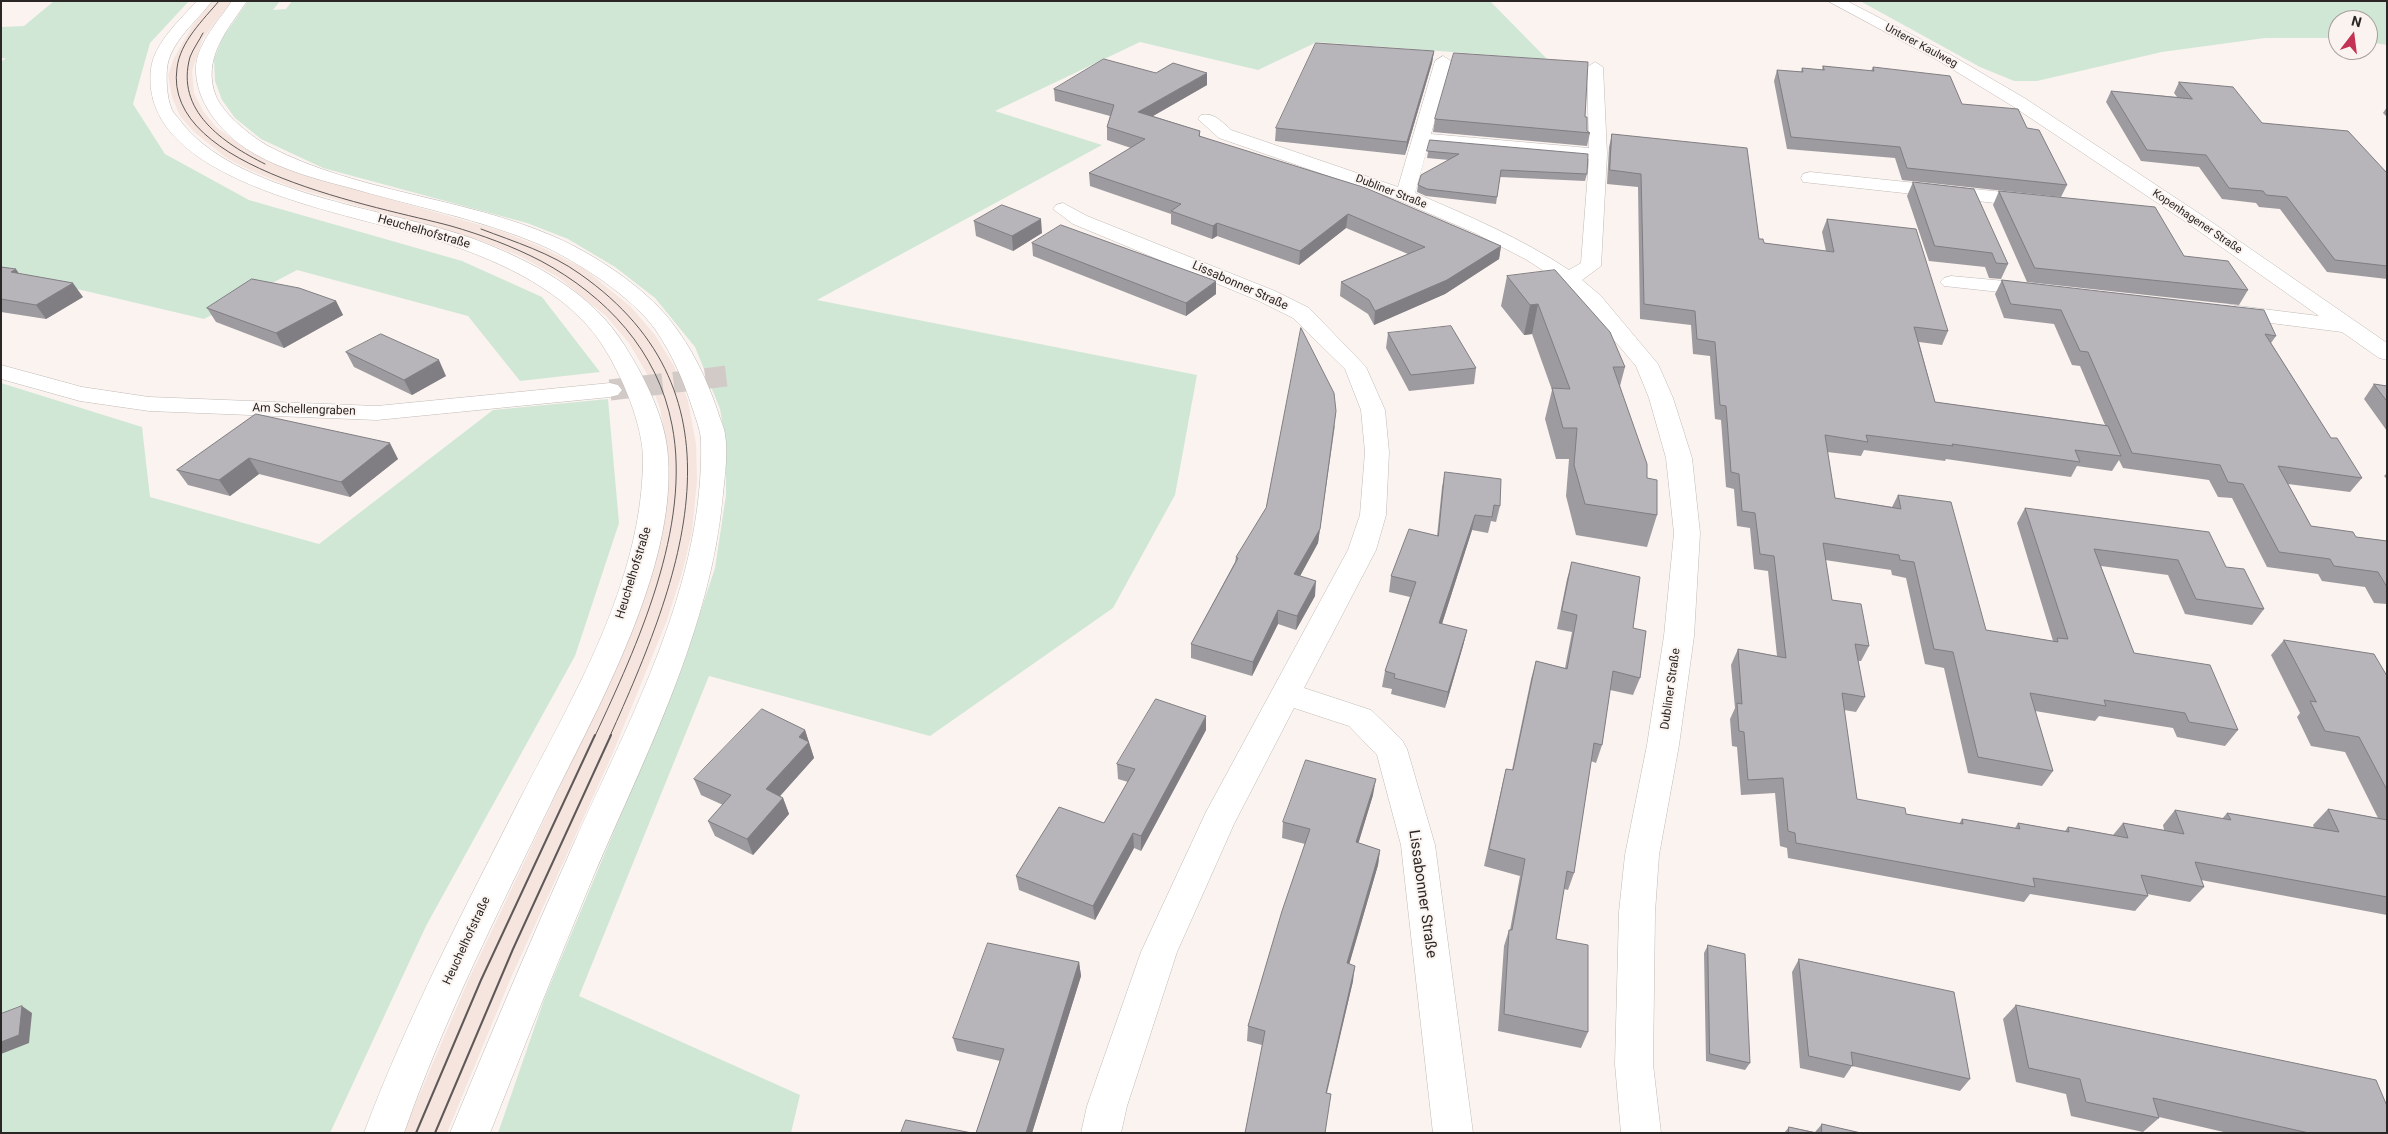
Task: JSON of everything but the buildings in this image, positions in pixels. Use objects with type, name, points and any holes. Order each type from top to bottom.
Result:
[{"type":"street","name":"Heuchelhofstraße","points":[[205,1],[172,40],[159,70],[160,101],[174,126],[194,147],[224,167],[276,190],[447,236],[499,256],[538,277],[577,304],[610,339],[641,397],[656,456],[649,530],[605,663],[463,945],[384,1133]]},
{"type":"street","points":[[240,1],[211,42],[203,69],[208,98],[233,129],[261,150],[317,173],[507,226],[548,241],[583,259],[619,283],[661,322],[693,373],[713,434],[712,478],[707,527],[693,593],[663,678],[542,956],[470,1133]]},
{"type":"street","name":"Unterer Kaulweg","points":[[1835,1],[1945,58],[2006,94]]},
{"type":"street","points":[[1405,196],[1443,60]]},
{"type":"street","points":[[1569,279],[1591,266],[1598,154],[1594,67]]},
{"type":"street","name":"Kopenhagener Straße","points":[[2006,94],[2193,218],[2343,325],[2387,353]]},
{"type":"street","name":"Dubliner Straße","points":[[1207,119],[1226,134],[1405,196],[1482,229],[1534,256],[1569,279],[1612,321],[1647,364],[1661,398],[1679,458],[1687,533],[1679,636],[1663,745],[1642,854],[1637,912],[1634,1064],[1641,1133]]},
{"type":"street","points":[[1422,139],[1598,154]]},
{"type":"street","points":[[1810,178],[1981,204],[2046,203]]},
{"type":"street","name":"Lissabonner Straße","points":[[1063,209],[1080,220],[1267,296],[1301,313],[1355,367],[1373,410],[1377,452],[1373,515],[1362,550],[1218,822],[1159,952],[1107,1106],[1101,1133]]},
{"type":"street","points":[[2154,214],[2193,218]]},
{"type":"street","points":[[1951,282],[2013,280],[2055,292]]},
{"type":"street","points":[[2208,310],[2343,325]]},
{"type":"street","name":"Am Schellengraben","points":[[1,372],[80,394],[149,404],[377,413],[610,390]]},
{"type":"street","name":"Lissabonner Straße","points":[[1286,694],[1360,718],[1391,749],[1418,845],[1453,1133]]},
{"type":"shaded area","points":[[213,1],[232,1],[203,38],[192,71],[194,93],[203,111],[216,127],[250,152],[291,171],[501,231],[541,247],[583,268],[631,307],[655,335],[674,366],[688,401],[696,444],[697,480],[692,532],[682,573],[667,620],[612,755],[510,980],[447,1133],[403,1133],[468,981],[613,674],[667,450],[660,408],[647,374],[629,343],[606,316],[558,277],[520,256],[482,241],[291,187],[228,159],[194,132],[180,116],[172,97],[168,75],[174,58],[194,23]]},
{"type":"green space","points":[[54,1],[189,1],[150,43],[133,104],[165,154],[249,200],[462,261],[542,297],[600,372],[520,381],[468,316],[297,270],[204,319],[1,271],[1,62],[6,58],[1,58],[1,27],[24,26]]},
{"type":"green space","points":[[248,1],[280,1],[273,10],[286,9],[292,1],[1490,1],[1547,59],[1317,42],[1258,70],[1140,42],[995,111],[1102,145],[817,300],[1197,375],[1175,495],[1113,608],[930,736],[709,676],[579,996],[800,1095],[791,1133],[498,1133],[545,997],[682,668],[715,568],[726,495],[726,445],[720,409],[695,347],[655,298],[615,267],[568,239],[527,223],[323,168],[261,139],[235,118],[222,100],[215,81],[214,59],[223,37]]},
{"type":"green space","points":[[1860,1],[2387,1],[2387,45],[2378,44],[2378,10],[2328,10],[2328,38],[2265,38],[2162,52],[2037,81],[2014,81],[1980,67]]},
{"type":"green space","points":[[1,383],[142,427],[150,497],[319,544],[493,410],[608,399],[619,523],[575,656],[426,926],[330,1133],[1,1133]]},
{"type":"tunnel","points":[[610,390],[736,375]]},
{"type":"tram line","points":[[219,1],[187,40],[177,68],[182,103],[204,133],[239,158],[282,178],[330,195],[463,229],[541,261],[565,275],[607,309],[626,328],[642,350],[655,373],[665,398],[672,425],[676,464],[674,504],[668,544],[657,585],[643,625],[628,664],[595,736]]},
{"type":"tram line","points":[[203,33],[190,57],[187,76],[189,94],[196,109],[206,123],[219,135],[233,146],[265,164]]},
{"type":"tram line","points":[[481,229],[532,248],[569,267],[580,274],[634,322],[668,375],[685,432],[687,492],[678,553],[660,614],[610,736]]},
{"type":"tram line","points":[[416,1133],[481,980],[595,735]]},
{"type":"tram line","points":[[435,1133],[513,949],[611,735]]}]
